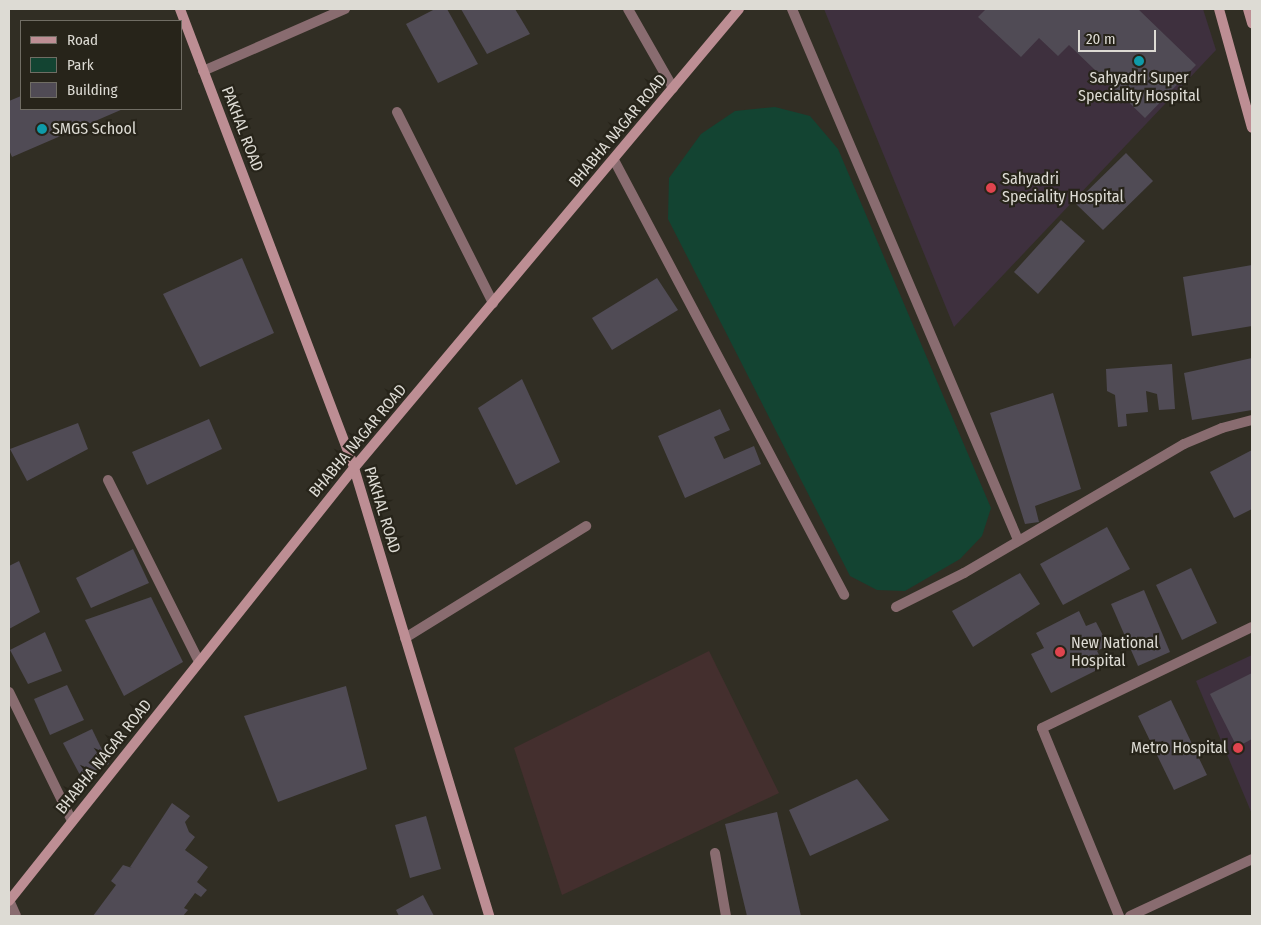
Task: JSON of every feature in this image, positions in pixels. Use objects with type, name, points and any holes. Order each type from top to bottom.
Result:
[{"type":"main road","name":"PAKHAL ROAD","points":[[180,9],[354,468],[489,916]]},
{"type":"main road","name":"BHABHA NAGAR ROAD","points":[[9,900],[354,468],[740,9]]},
{"type":"main road","points":[[1220,9],[1252,128]]},
{"type":"main road","points":[[1248,9],[1252,23]]},
{"type":"street","points":[[203,71],[345,9]]},
{"type":"street","points":[[628,9],[673,88]]},
{"type":"street","points":[[792,9],[1018,540]]},
{"type":"street","points":[[397,112],[493,303]]},
{"type":"street","points":[[614,160],[844,595]]},
{"type":"street","points":[[896,607],[964,573],[1184,444],[1222,428],[1252,420]]},
{"type":"street","points":[[108,480],[199,662]]},
{"type":"street","points":[[406,638],[586,526]]},
{"type":"street","points":[[1119,916],[1042,728],[1252,627]]},
{"type":"street","points":[[9,692],[72,822]]},
{"type":"street","points":[[715,853],[726,916]]},
{"type":"street","points":[[1130,916],[1252,860]]},
{"type":"street","points":[[9,900],[16,916]]},
{"type":"shaded area","name":"Sahyadri Speciality Hospital","points":[[824,9],[1203,9],[1216,50],[954,327]]},
{"type":"shaded area","points":[[709,651],[779,793],[562,895],[514,748]]},
{"type":"shaded area","name":"Metro Hospital","points":[[1252,655],[1252,814],[1196,681]]},
{"type":"green space","points":[[775,107],[810,116],[838,149],[991,508],[982,536],[960,559],[905,591],[877,590],[850,576],[668,219],[669,178],[701,134],[735,111]]},
{"type":"building","points":[[435,9],[447,9],[478,64],[438,83],[406,24]]},
{"type":"building","points":[[461,9],[515,9],[530,34],[487,54]]},
{"type":"building","name":"Sahyadri Super Speciality Hospital","points":[[986,9],[1138,9],[1196,65],[1145,118],[1069,45],[1058,56],[1039,38],[1021,57],[978,17]]},
{"type":"building","name":"SMGS School","points":[[20,96],[20,110],[121,110],[12,157],[9,150],[9,101]]},
{"type":"building","points":[[1126,153],[1153,181],[1103,230],[1075,203]]},
{"type":"building","points":[[1061,220],[1085,241],[1038,294],[1014,272]]},
{"type":"building","points":[[242,258],[274,333],[200,367],[163,294]]},
{"type":"building","points":[[1252,265],[1252,326],[1192,336],[1183,277]]},
{"type":"building","points":[[657,278],[678,310],[612,350],[592,318]]},
{"type":"building","points":[[1252,358],[1252,410],[1192,420],[1184,373]]},
{"type":"building","points":[[1172,364],[1175,409],[1159,410],[1157,394],[1146,391],[1148,412],[1126,414],[1127,426],[1118,427],[1115,395],[1107,391],[1106,369]]},
{"type":"building","points":[[522,379],[560,462],[516,485],[478,408]]},
{"type":"building","points":[[1053,393],[1081,489],[1035,506],[1039,522],[1025,524],[990,413]]},
{"type":"building","points":[[720,409],[730,430],[714,437],[724,459],[754,446],[761,464],[685,498],[658,436]]},
{"type":"building","points":[[209,419],[222,449],[147,485],[132,452]]},
{"type":"building","points":[[78,423],[88,449],[27,481],[10,449]]},
{"type":"building","points":[[1252,450],[1252,509],[1234,518],[1210,472]]},
{"type":"building","points":[[1107,527],[1130,569],[1063,605],[1040,564]]},
{"type":"building","points":[[133,549],[149,583],[91,608],[76,578]]},
{"type":"building","points":[[19,561],[40,612],[9,629],[9,566]]},
{"type":"building","points":[[1191,568],[1217,623],[1182,640],[1156,585]]},
{"type":"building","points":[[1020,573],[1040,604],[973,647],[952,611]]},
{"type":"building","points":[[1144,590],[1170,652],[1138,666],[1111,604]]},
{"type":"building","points":[[151,597],[183,662],[124,696],[85,620]]},
{"type":"building","points":[[1079,611],[1086,626],[1096,622],[1108,645],[1097,651],[1105,666],[1051,693],[1031,654],[1044,648],[1036,633]]},
{"type":"building","points":[[45,632],[62,671],[28,684],[10,650]]},
{"type":"building","points":[[1252,673],[1252,739],[1237,747],[1210,694]]},
{"type":"building","points":[[67,685],[84,720],[50,735],[34,699]]},
{"type":"building","points":[[346,686],[367,769],[278,802],[244,716]]},
{"type":"building","points":[[1171,700],[1207,775],[1174,790],[1138,716]]},
{"type":"building","points":[[92,729],[109,764],[81,777],[63,743]]},
{"type":"building","points":[[857,779],[889,820],[810,856],[789,810]]},
{"type":"building","points":[[172,803],[190,816],[185,822],[189,832],[195,837],[185,850],[208,867],[197,882],[207,890],[201,897],[195,893],[184,908],[188,910],[183,916],[93,916],[116,885],[111,881],[123,865],[132,868],[130,867]]},
{"type":"building","points":[[777,812],[801,916],[747,916],[725,824]]},
{"type":"building","points":[[426,816],[441,869],[410,878],[395,825]]},
{"type":"building","points":[[423,895],[434,916],[399,916],[396,910]]},
{"type":"place","name":"Sahyadri Super Speciality Hospital","points":[[1139,61]]},
{"type":"place","name":"SMGS School","points":[[42,129]]},
{"type":"place","name":"Sahyadri Speciality Hospital","points":[[991,188]]},
{"type":"place","name":"New National Hospital","points":[[1060,652]]},
{"type":"place","name":"Metro Hospital","points":[[1238,748]]}]
